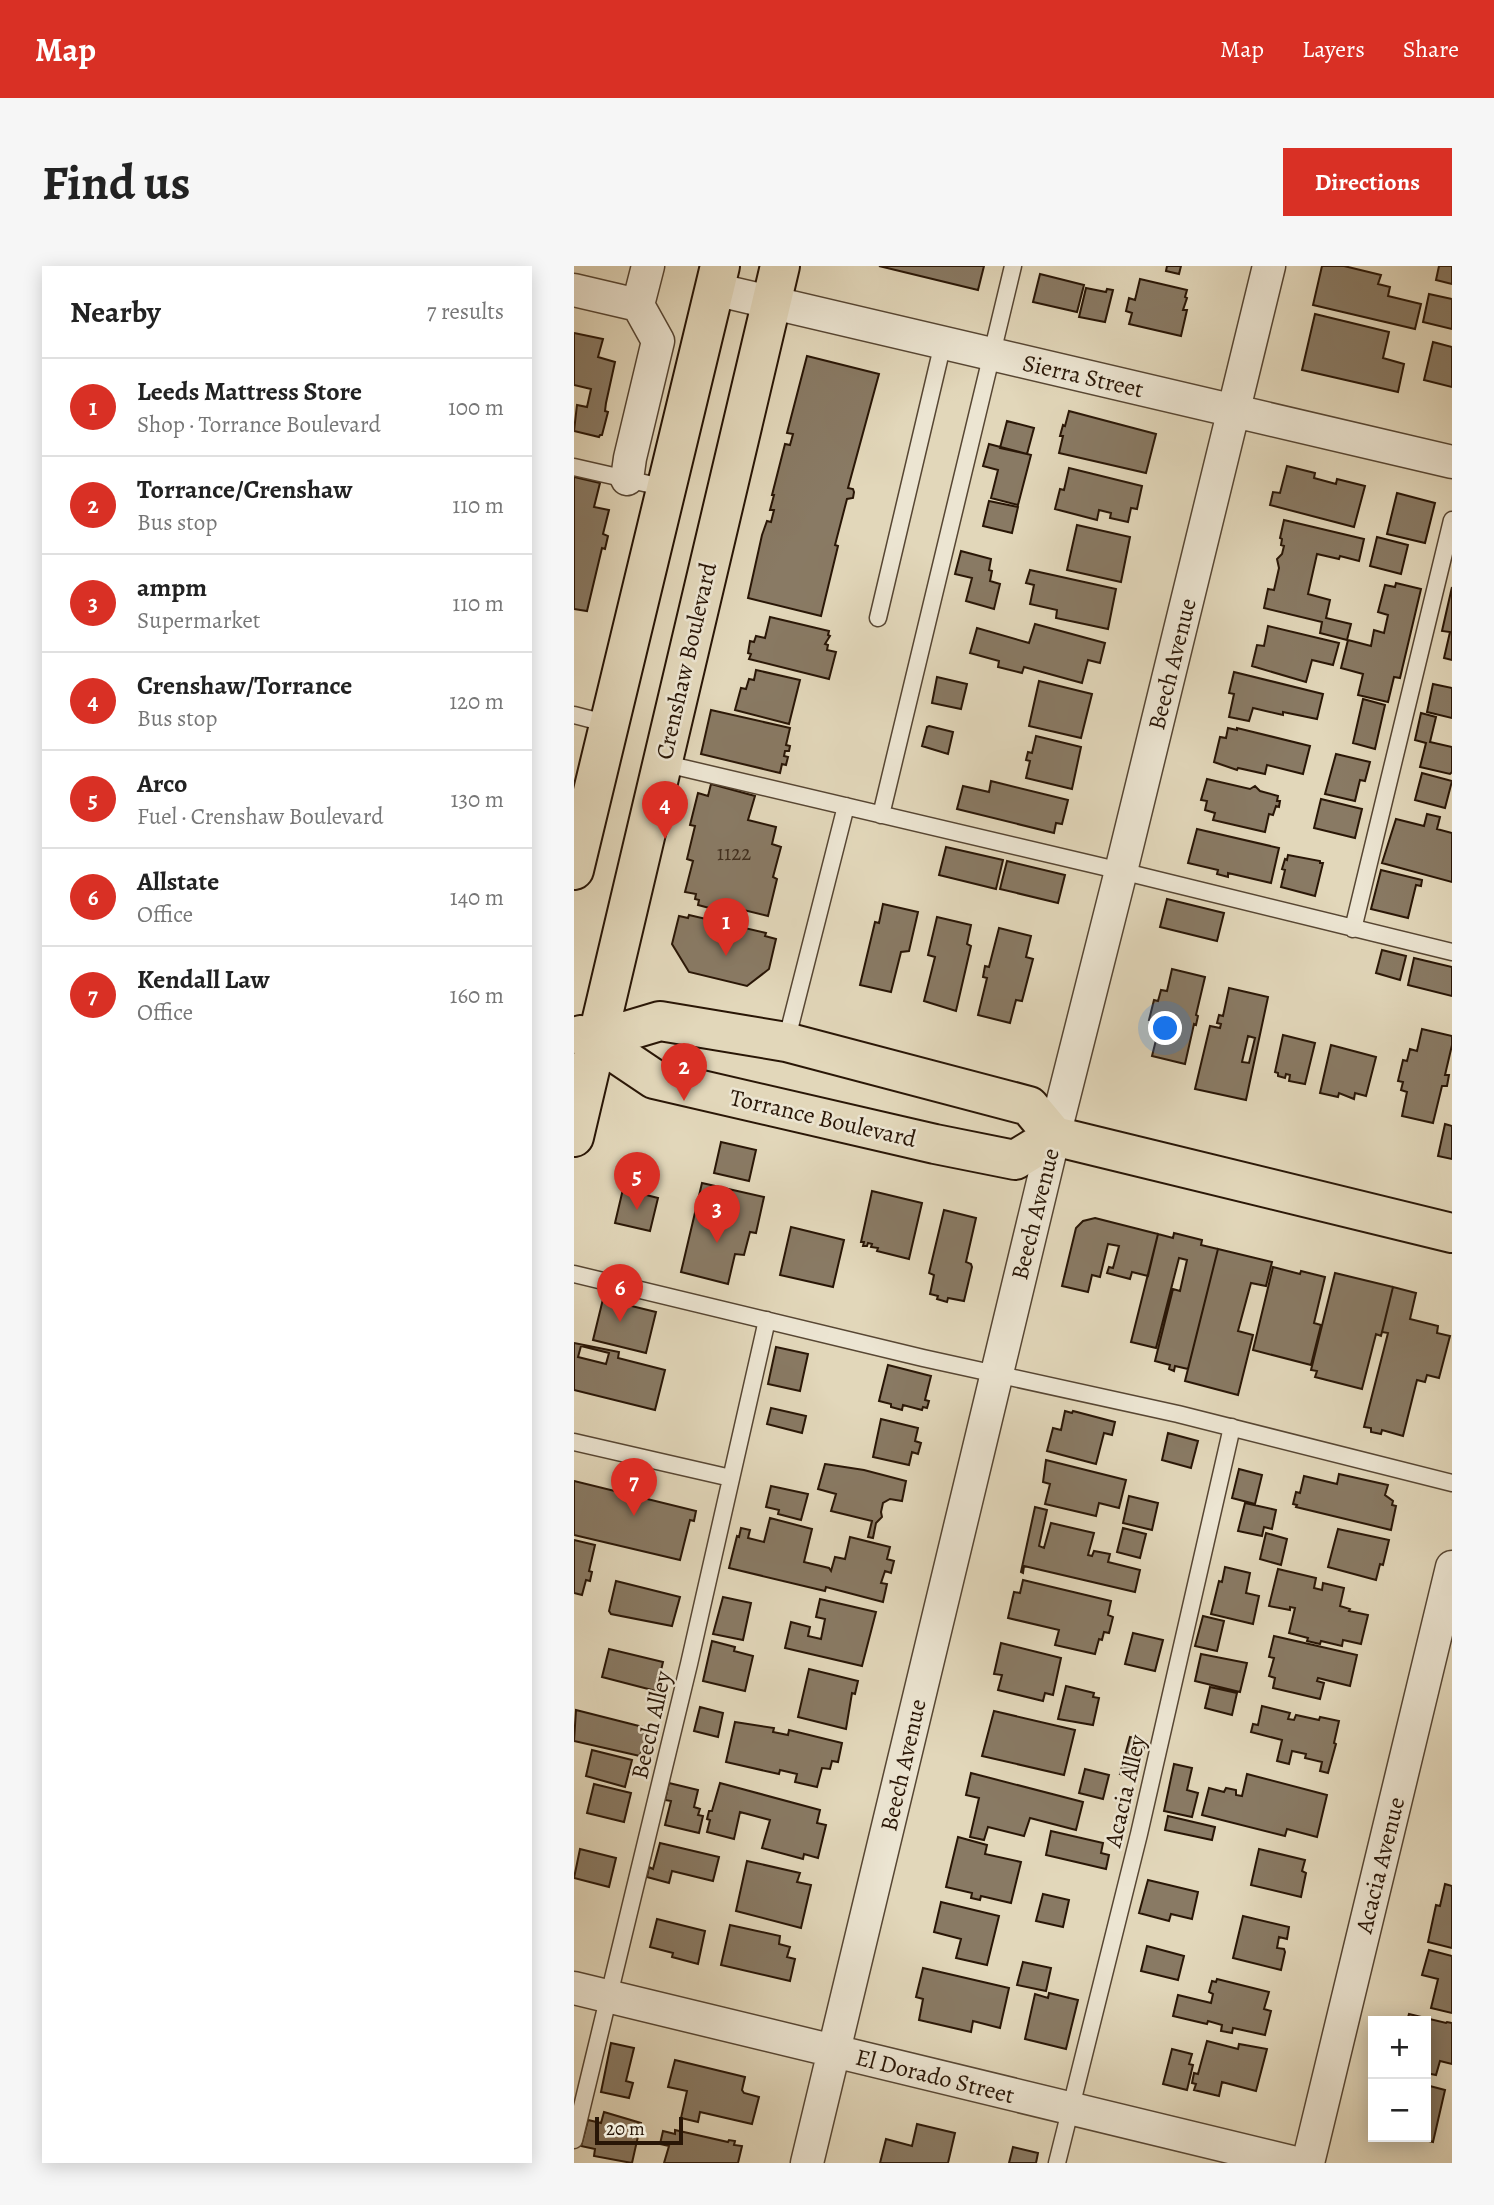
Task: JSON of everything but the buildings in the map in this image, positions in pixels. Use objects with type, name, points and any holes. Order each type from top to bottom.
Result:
[{"type":"main road","name":"Crenshaw Boulevard","points":[[574,1137],[585,1036],[662,763],[780,266]]},
{"type":"main road","points":[[574,870],[592,720],[666,488],[717,278]]},
{"type":"main road","points":[[585,1036],[660,1021],[786,1042],[1029,1106],[1054,1136],[1452,1233]]},
{"type":"main road","name":"Torrance Boulevard","points":[[585,1036],[654,1079],[935,1144],[1015,1160],[1054,1136]]},
{"type":"street","points":[[627,479],[658,341],[638,305],[648,266]]},
{"type":"street","name":"Beech Avenue","points":[[807,2163],[1054,1136],[1269,266]]},
{"type":"street","name":"Sierra Street","points":[[717,278],[771,302],[1452,462]]},
{"type":"street","points":[[574,290],[638,305]]},
{"type":"street","name":"Acacia Avenue","points":[[1308,2163],[1452,1567]]},
{"type":"street","name":"El Dorado Street","points":[[574,1988],[1296,2163]]},
{"type":"lane","points":[[881,815],[1013,266]]},
{"type":"lane","points":[[878,618],[943,343]]},
{"type":"lane","points":[[574,467],[666,488]]},
{"type":"lane","points":[[1353,929],[1452,520]]},
{"type":"lane","points":[[662,763],[1452,952]]},
{"type":"lane","points":[[786,1042],[846,806]]},
{"type":"lane","points":[[574,1274],[1232,1427],[1452,1483]]},
{"type":"lane","name":"Beech Alley","points":[[574,2140],[767,1320]]},
{"type":"lane","name":"Acacia Alley","points":[[1057,2163],[1139,1834],[1232,1427]]},
{"type":"lane","points":[[574,1442],[731,1478]]},
{"type":"place","name":"Crenshaw/Torrance","points":[[665,839]]},
{"type":"place","name":"Leeds Mattress Store","points":[[726,956]]},
{"type":"place","name":"Torrance/Crenshaw","points":[[684,1101]]},
{"type":"place","name":"Arco","points":[[637,1210]]},
{"type":"place","name":"ampm","points":[[717,1243]]},
{"type":"place","name":"Allstate","points":[[620,1322]]},
{"type":"place","name":"Kendall Law","points":[[634,1516]]}]
